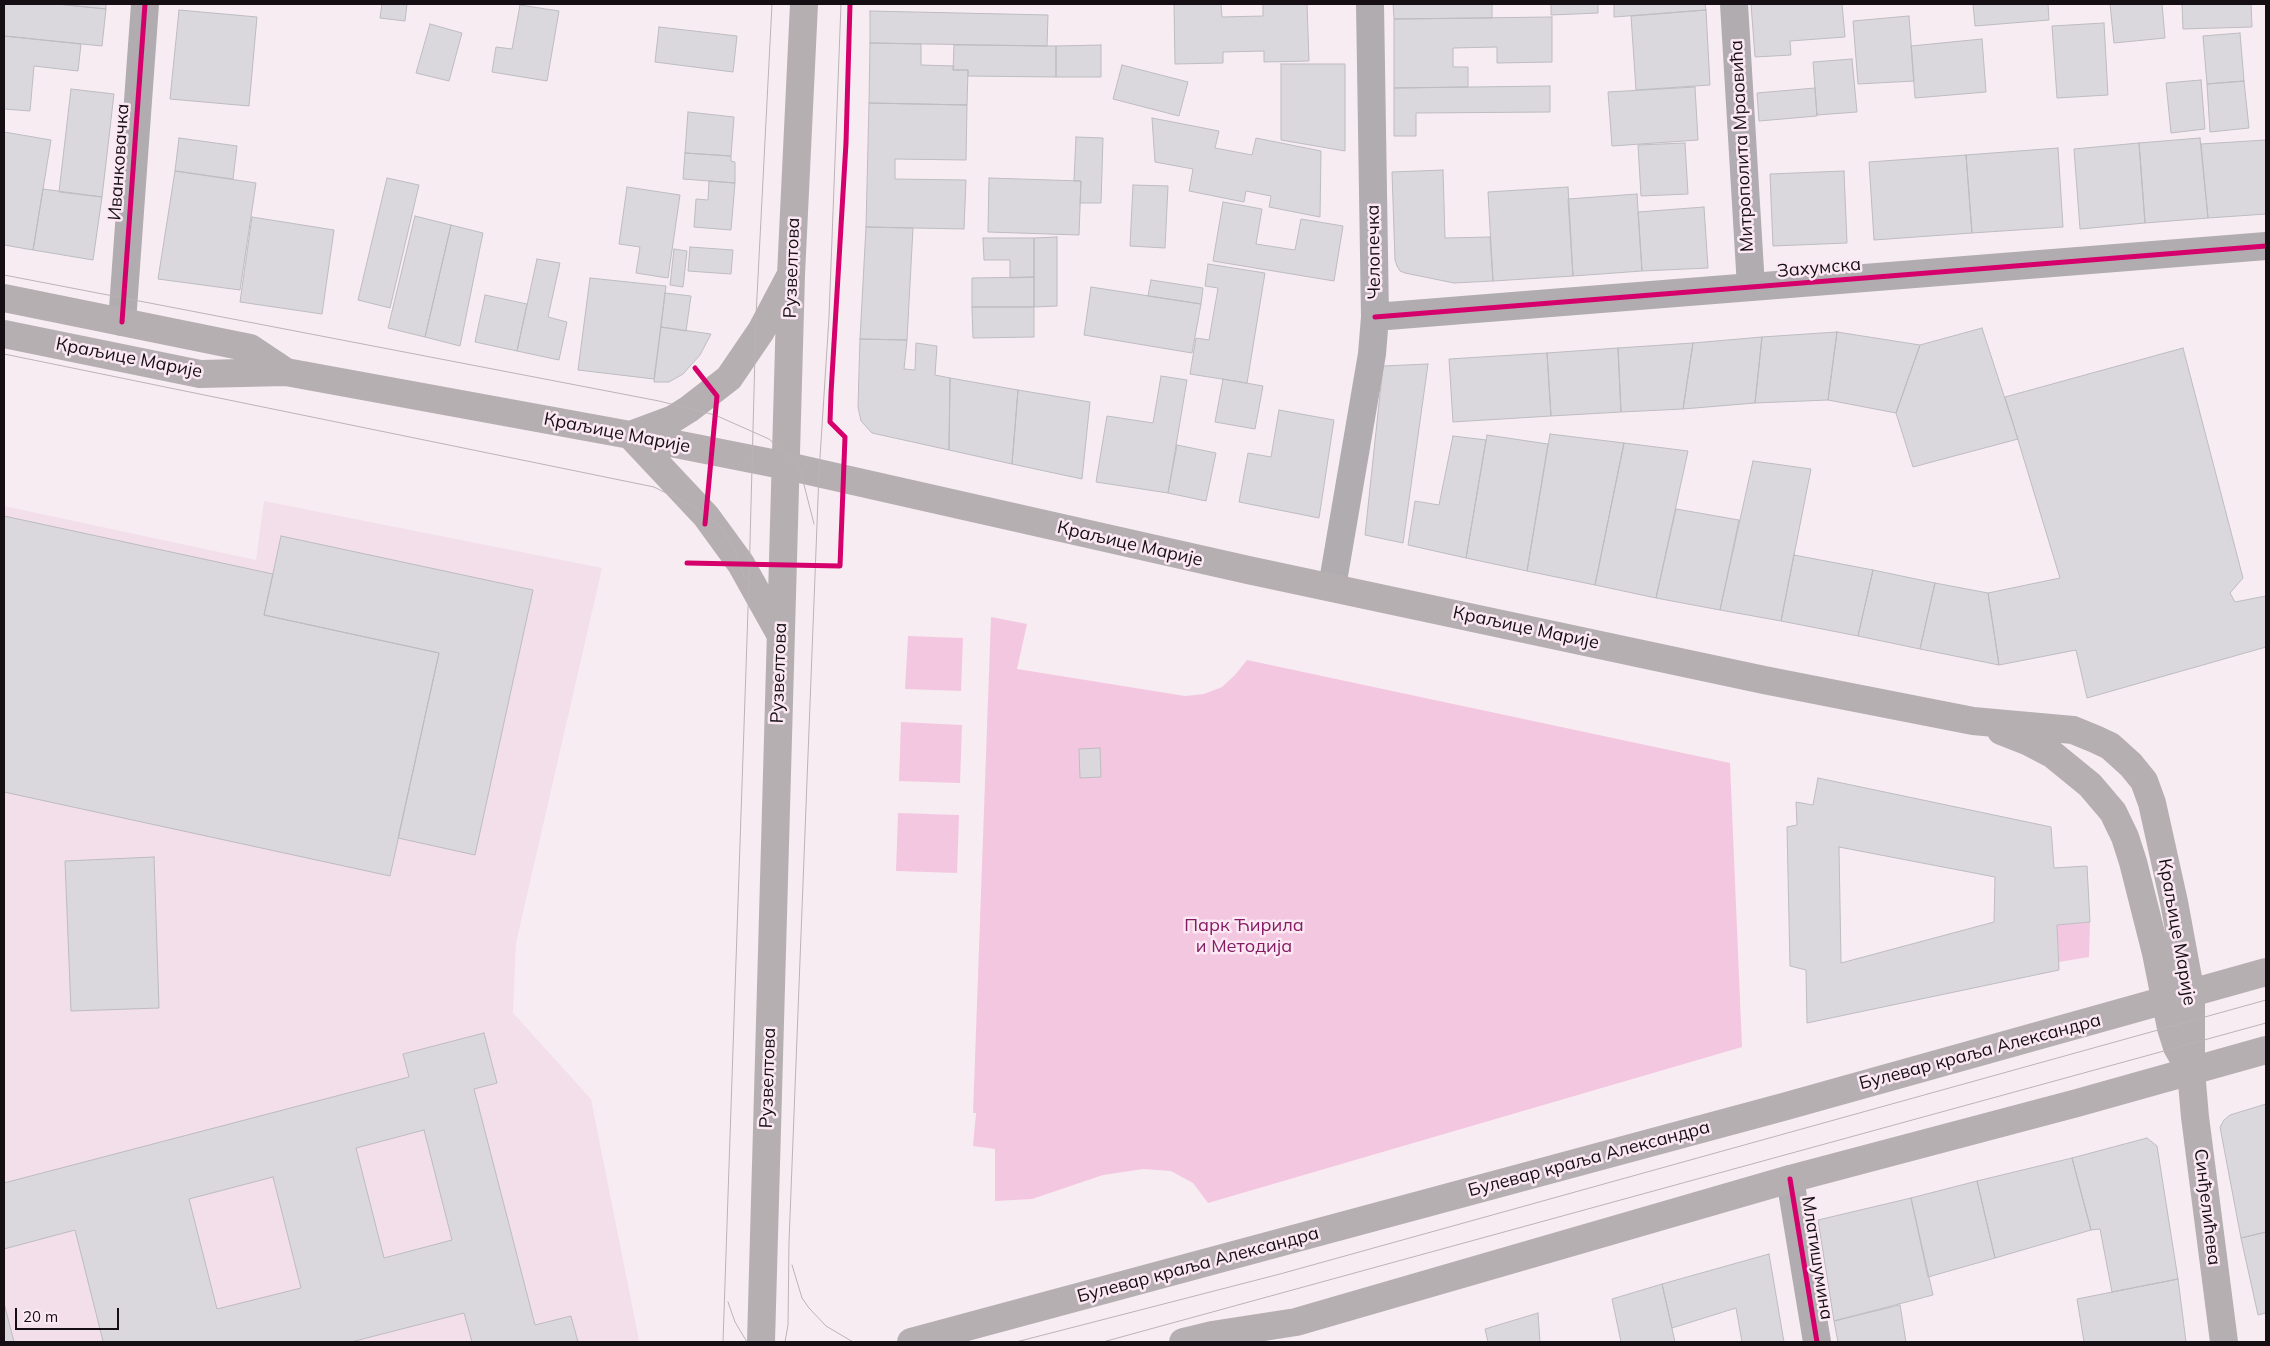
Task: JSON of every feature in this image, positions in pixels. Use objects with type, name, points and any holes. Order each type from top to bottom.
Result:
[{"type":"main road","name":"Рузвелтова","points":[[761,1342],[791,275],[804,4]]},
{"type":"main road","points":[[780,634],[741,564],[706,516],[630,435],[673,419],[690,409],[729,378],[761,331],[791,275]]},
{"type":"main road","name":"Краљице Марије","points":[[4,298],[250,348],[286,372]]},
{"type":"main road","name":"Краљице Марије","points":[[4,334],[200,374],[286,372],[630,435],[787,466],[1248,570],[1764,680],[1973,721],[2073,730],[2110,746],[2131,765],[2144,781],[2152,803],[2191,994],[2191,1071]]},
{"type":"main road","name":"Краљице Марије","points":[[1973,721],[2030,742],[2052,754],[2090,785],[2113,812],[2125,837],[2133,862],[2154,943],[2165,1001],[2178,1047],[2191,1071]]},
{"type":"main road","name":"Булевар краља Александра","points":[[911,1342],[1773,1110],[2266,972]]},
{"type":"main road","points":[[1183,1342],[1212,1335],[1296,1322],[1790,1179],[2266,1050]]},
{"type":"main road","name":"Синђелићева","points":[[2191,1071],[2224,1342]]},
{"type":"street","name":"Иванковачка","points":[[122,322],[145,4]]},
{"type":"street","name":"Челопечка","points":[[1332,587],[1372,354],[1374,317],[1370,4]]},
{"type":"street","name":"Митрополита Мраовића","points":[[1734,4],[1751,287]]},
{"type":"street","name":"Захумска","points":[[1374,317],[2266,246]]},
{"type":"street","name":"Млатишумина","points":[[1790,1179],[1817,1342]]},
{"type":"shaded area","points":[[264,501],[602,568],[516,943],[513,1013],[591,1099],[639,1340],[633,1342],[4,1342],[4,506],[256,560]]},
{"type":"green space","name":"Парк Ћирила и Методија","points":[[991,617],[1027,624],[1017,669],[1185,696],[1204,694],[1222,687],[1247,660],[1730,763],[1742,1047],[1208,1203],[1193,1183],[1171,1171],[1143,1169],[1103,1175],[1032,1199],[995,1201],[995,1149],[973,1146],[976,1113],[973,1113]]},
{"type":"green space","points":[[908,636],[963,638],[961,691],[905,689]]},
{"type":"green space","points":[[901,722],[962,725],[960,783],[899,781]]},
{"type":"green space","points":[[898,813],[959,815],[957,873],[896,871]]},
{"type":"green space","points":[[2090,922],[2089,957],[2059,962],[2057,925]]},
{"type":"building","points":[[4,4],[57,4],[106,9],[102,46],[4,36]]},
{"type":"building","points":[[57,4],[106,4],[106,9]]},
{"type":"building","points":[[382,4],[407,4],[405,21],[380,18]]},
{"type":"building","points":[[1174,4],[1221,4],[1222,17],[1263,16],[1263,4],[1307,4],[1309,61],[1264,62],[1264,51],[1223,52],[1223,63],[1175,64]]},
{"type":"building","points":[[1393,4],[1492,4],[1492,18],[1394,19]]},
{"type":"building","points":[[1551,4],[1598,4],[1598,13],[1551,15]]},
{"type":"building","points":[[1614,4],[1705,4],[1706,10],[1614,17]]},
{"type":"building","points":[[1751,4],[1842,4],[1845,37],[1790,41],[1791,55],[1755,57]]},
{"type":"building","points":[[1973,4],[2048,4],[2049,20],[1975,26]]},
{"type":"building","points":[[2110,4],[2162,4],[2165,38],[2114,43]]},
{"type":"building","points":[[2182,4],[2251,4],[2252,27],[2183,29]]},
{"type":"building","points":[[520,5],[559,11],[547,81],[492,72],[496,47],[512,49]]},
{"type":"building","points":[[179,10],[257,17],[249,106],[170,99]]},
{"type":"building","points":[[1706,10],[1710,85],[1636,90],[1631,16]]},
{"type":"building","points":[[870,11],[1048,15],[1047,46],[870,43]]},
{"type":"building","points":[[1909,16],[1914,81],[1858,84],[1853,21]]},
{"type":"building","points":[[1552,17],[1552,62],[1497,63],[1497,47],[1453,48],[1453,67],[1468,67],[1468,87],[1394,88],[1394,19]]},
{"type":"building","points":[[2104,23],[2108,95],[2057,98],[2052,26]]},
{"type":"building","points":[[430,24],[462,33],[449,81],[416,73]]},
{"type":"building","points":[[659,27],[737,36],[733,72],[655,62]]},
{"type":"building","points":[[2240,33],[2244,81],[2207,84],[2203,36]]},
{"type":"building","points":[[4,36],[81,44],[78,71],[34,66],[30,111],[4,109]]},
{"type":"building","points":[[1982,39],[1986,92],[1915,98],[1911,46]]},
{"type":"building","points":[[870,43],[921,44],[921,65],[954,66],[953,70],[968,70],[967,105],[869,103]]},
{"type":"building","points":[[954,45],[1056,46],[1056,77],[968,76],[968,70],[953,70]]},
{"type":"building","points":[[1101,45],[1101,77],[1056,77],[1056,46]]},
{"type":"building","points":[[1852,59],[1857,112],[1817,115],[1813,62]]},
{"type":"building","points":[[1281,64],[1345,64],[1345,151],[1281,140]]},
{"type":"building","points":[[1122,65],[1188,82],[1179,116],[1113,99]]},
{"type":"building","points":[[2201,80],[2205,129],[2171,133],[2166,83]]},
{"type":"building","points":[[2244,81],[2249,128],[2210,132],[2207,84]]},
{"type":"building","points":[[1550,86],[1550,112],[1416,113],[1416,136],[1394,136],[1394,88]]},
{"type":"building","points":[[1695,87],[1698,140],[1612,146],[1608,92]]},
{"type":"building","points":[[1815,88],[1817,116],[1759,121],[1757,93]]},
{"type":"building","points":[[71,89],[114,94],[102,197],[59,192]]},
{"type":"building","points":[[869,103],[967,105],[966,160],[895,159],[895,179],[966,180],[964,229],[866,227]]},
{"type":"building","points":[[688,112],[734,117],[731,156],[685,153]]},
{"type":"building","points":[[1152,118],[1219,131],[1215,148],[1252,155],[1256,138],[1321,151],[1320,217],[1269,207],[1271,196],[1246,191],[1244,202],[1189,191],[1193,169],[1155,162]]},
{"type":"building","points":[[4,132],[51,140],[33,250],[4,245]]},
{"type":"building","points":[[1076,137],[1103,138],[1101,203],[1080,203],[1081,181],[1074,181]]},
{"type":"building","points":[[179,138],[237,146],[233,179],[175,171]]},
{"type":"building","points":[[2200,138],[2208,218],[2145,223],[2139,143]]},
{"type":"building","points":[[2266,140],[2266,214],[2208,218],[2201,144]]},
{"type":"building","points":[[1685,143],[1688,194],[1641,196],[1638,145]]},
{"type":"building","points":[[2139,143],[2145,223],[2080,229],[2074,149]]},
{"type":"building","points":[[2058,148],[2063,227],[1972,233],[1966,155]]},
{"type":"building","points":[[685,153],[731,156],[731,161],[735,162],[735,183],[683,179]]},
{"type":"building","points":[[1966,155],[1972,233],[1874,240],[1869,162]]},
{"type":"building","points":[[1443,170],[1445,238],[1490,237],[1493,281],[1454,283],[1405,273],[1400,271],[1397,266],[1395,260],[1392,172]]},
{"type":"building","points":[[175,171],[256,183],[240,290],[158,279]]},
{"type":"building","points":[[1844,171],[1847,243],[1773,246],[1770,174]]},
{"type":"building","points":[[387,178],[419,185],[390,308],[358,300]]},
{"type":"building","points":[[989,178],[1081,181],[1079,235],[988,232]]},
{"type":"building","points":[[709,181],[735,183],[731,230],[694,227],[696,199],[708,200]]},
{"type":"building","points":[[1133,185],[1168,186],[1165,248],[1130,246]]},
{"type":"building","points":[[627,187],[680,195],[668,278],[636,273],[640,247],[619,244]]},
{"type":"building","points":[[1568,187],[1573,276],[1493,281],[1488,192]]},
{"type":"building","points":[[43,189],[102,197],[93,260],[33,250]]},
{"type":"building","points":[[1637,194],[1642,271],[1573,276],[1568,199]]},
{"type":"building","points":[[1223,202],[1262,209],[1256,244],[1295,250],[1301,219],[1343,226],[1334,281],[1213,261]]},
{"type":"building","points":[[1704,207],[1708,268],[1642,271],[1638,212]]},
{"type":"building","points":[[415,216],[451,225],[425,337],[388,328]]},
{"type":"building","points":[[252,217],[334,230],[322,314],[240,302]]},
{"type":"building","points":[[451,225],[483,233],[460,346],[425,337]]},
{"type":"building","points":[[866,227],[913,228],[907,340],[860,339]]},
{"type":"building","points":[[1057,237],[1057,306],[1034,307],[1034,238]]},
{"type":"building","points":[[983,238],[1034,238],[1034,277],[1010,278],[1010,260],[984,260]]},
{"type":"building","points":[[690,247],[733,250],[731,274],[688,271]]},
{"type":"building","points":[[674,249],[687,251],[683,287],[670,285]]},
{"type":"building","points":[[537,259],[560,263],[548,317],[567,322],[559,360],[517,351]]},
{"type":"building","points":[[1208,264],[1265,273],[1247,383],[1190,374],[1196,338],[1209,340],[1218,288],[1205,286]]},
{"type":"building","points":[[1034,277],[1034,307],[972,307],[972,278]]},
{"type":"building","points":[[590,278],[666,286],[654,379],[578,370]]},
{"type":"building","points":[[1151,280],[1203,288],[1201,304],[1148,296]]},
{"type":"building","points":[[1091,287],[1201,304],[1192,353],[1084,335]]},
{"type":"building","points":[[665,293],[691,296],[686,331],[661,327]]},
{"type":"building","points":[[485,295],[527,304],[517,351],[475,342]]},
{"type":"building","points":[[972,307],[1034,307],[1034,337],[973,338]]},
{"type":"building","points":[[661,327],[711,334],[700,355],[683,374],[669,382],[654,382]]},
{"type":"building","points":[[1982,328],[2018,439],[1913,467],[1896,413],[1920,345]]},
{"type":"building","points":[[1837,332],[1920,345],[1896,413],[1828,400]]},
{"type":"building","points":[[1837,332],[1828,400],[1755,403],[1762,337]]},
{"type":"building","points":[[1762,337],[1755,403],[1683,409],[1693,343]]},
{"type":"building","points":[[860,339],[907,340],[904,369],[915,370],[916,343],[937,346],[935,375],[950,378],[949,450],[872,433],[861,421],[858,407]]},
{"type":"building","points":[[1693,343],[1683,409],[1621,412],[1618,348]]},
{"type":"building","points":[[1618,348],[1621,412],[1551,416],[1547,353]]},
{"type":"building","points":[[2183,348],[2243,578],[2230,593],[2235,602],[2266,596],[2266,647],[2087,698],[2076,650],[1999,665],[1988,593],[2060,578],[2005,397]]},
{"type":"building","points":[[1547,353],[1551,416],[1453,422],[1449,359]]},
{"type":"building","points":[[1428,364],[1403,543],[1365,535],[1383,366]]},
{"type":"building","points":[[1161,376],[1187,380],[1168,493],[1096,482],[1107,416],[1153,423]]},
{"type":"building","points":[[950,378],[1018,390],[1012,464],[949,450]]},
{"type":"building","points":[[1223,379],[1263,386],[1255,429],[1215,422]]},
{"type":"building","points":[[1018,390],[1090,402],[1082,479],[1012,464]]},
{"type":"building","points":[[1279,410],[1334,420],[1319,518],[1239,502],[1248,453],[1271,457]]},
{"type":"building","points":[[1550,434],[1624,443],[1595,585],[1527,571]]},
{"type":"building","points":[[1487,435],[1548,444],[1527,571],[1466,558]]},
{"type":"building","points":[[1453,436],[1486,440],[1466,558],[1408,545],[1415,501],[1439,505]]},
{"type":"building","points":[[1624,443],[1688,451],[1656,598],[1595,585]]},
{"type":"building","points":[[1177,445],[1216,453],[1206,501],[1168,493]]},
{"type":"building","points":[[1753,461],[1811,469],[1781,621],[1720,610]]},
{"type":"building","points":[[1676,509],[1739,520],[1720,610],[1656,598]]},
{"type":"building","points":[[4,516],[273,574],[264,615],[439,653],[390,876],[4,792]]},
{"type":"building","points":[[281,536],[533,590],[475,855],[398,838],[439,653],[264,615]]},
{"type":"building","points":[[1794,555],[1873,570],[1858,636],[1781,621]]},
{"type":"building","points":[[1873,570],[1935,583],[1920,649],[1858,636]]},
{"type":"building","points":[[1935,583],[1988,593],[1999,665],[1920,649]]},
{"type":"building","points":[[1100,748],[1101,777],[1080,778],[1079,749]]},
{"type":"building","points":[[1818,778],[2051,827],[2054,868],[2087,866],[2090,922],[2057,925],[2059,970],[1807,1023],[1806,970],[1790,966],[1787,827],[1797,825],[1796,802],[1813,805]],"holes":[[[1839,847],[1995,877],[1994,922],[1841,963]]]},
{"type":"building","points":[[154,857],[159,1008],[71,1011],[65,861]]},
{"type":"building","points":[[484,1033],[497,1083],[474,1089],[535,1325],[571,1316],[578,1342],[472,1342],[464,1313],[351,1342],[98,1342],[103,1341],[75,1230],[4,1249],[4,1183],[409,1077],[403,1054]],"holes":[[[424,1130],[452,1240],[384,1258],[356,1148]],[[273,1177],[301,1288],[217,1309],[189,1199]]]},
{"type":"building","points":[[2266,1104],[2266,1232],[2241,1238],[2220,1127],[2230,1115]]},
{"type":"building","points":[[2147,1138],[2157,1146],[2178,1279],[2112,1292],[2100,1229],[2091,1230],[2072,1158]]},
{"type":"building","points":[[2072,1158],[2091,1230],[1995,1258],[1977,1181]]},
{"type":"building","points":[[1977,1181],[1995,1258],[1928,1277],[1911,1198]]},
{"type":"building","points":[[1911,1198],[1933,1295],[1834,1321],[1818,1220]]},
{"type":"building","points":[[2266,1232],[2266,1313],[2258,1315],[2241,1238]]},
{"type":"building","points":[[1769,1254],[1784,1342],[1742,1342],[1736,1308],[1672,1328],[1662,1284]]},
{"type":"building","points":[[2178,1279],[2186,1342],[2084,1342],[2077,1299]]},
{"type":"building","points":[[1662,1284],[1675,1342],[1621,1342],[1612,1299]]},
{"type":"building","points":[[4,1303],[14,1342],[4,1342]]},
{"type":"building","points":[[1900,1305],[1906,1342],[1838,1342],[1834,1321]]},
{"type":"building","points":[[1538,1313],[1540,1342],[1488,1342],[1485,1329]]},
{"type":"tram line","points":[[723,1342],[756,316],[772,4]]},
{"type":"tram line","points":[[785,1342],[788,1325],[789,1242],[819,473],[829,317],[841,4]]},
{"type":"tram line","points":[[4,275],[659,401],[715,415],[769,439],[795,462],[800,469],[814,524]]},
{"type":"tram line","points":[[4,354],[654,487],[694,507],[720,526],[735,550],[745,579]]},
{"type":"tram line","points":[[1016,1342],[1280,1274],[2266,1000]]},
{"type":"tram line","points":[[1103,1342],[2266,1023]]},
{"type":"tram line","points":[[792,1265],[802,1298],[809,1308],[826,1326],[853,1342]]},
{"type":"tram line","points":[[728,1302],[735,1322],[747,1342]]},
{"type":"cycle path","points":[[122,322],[145,4]]},
{"type":"cycle path","points":[[687,563],[840,566],[845,437],[830,422],[846,143],[850,4]]},
{"type":"cycle path","points":[[1375,317],[2266,246]]},
{"type":"cycle path","points":[[695,368],[717,396],[705,524]]},
{"type":"cycle path","points":[[1790,1179],[1817,1342]]}]
